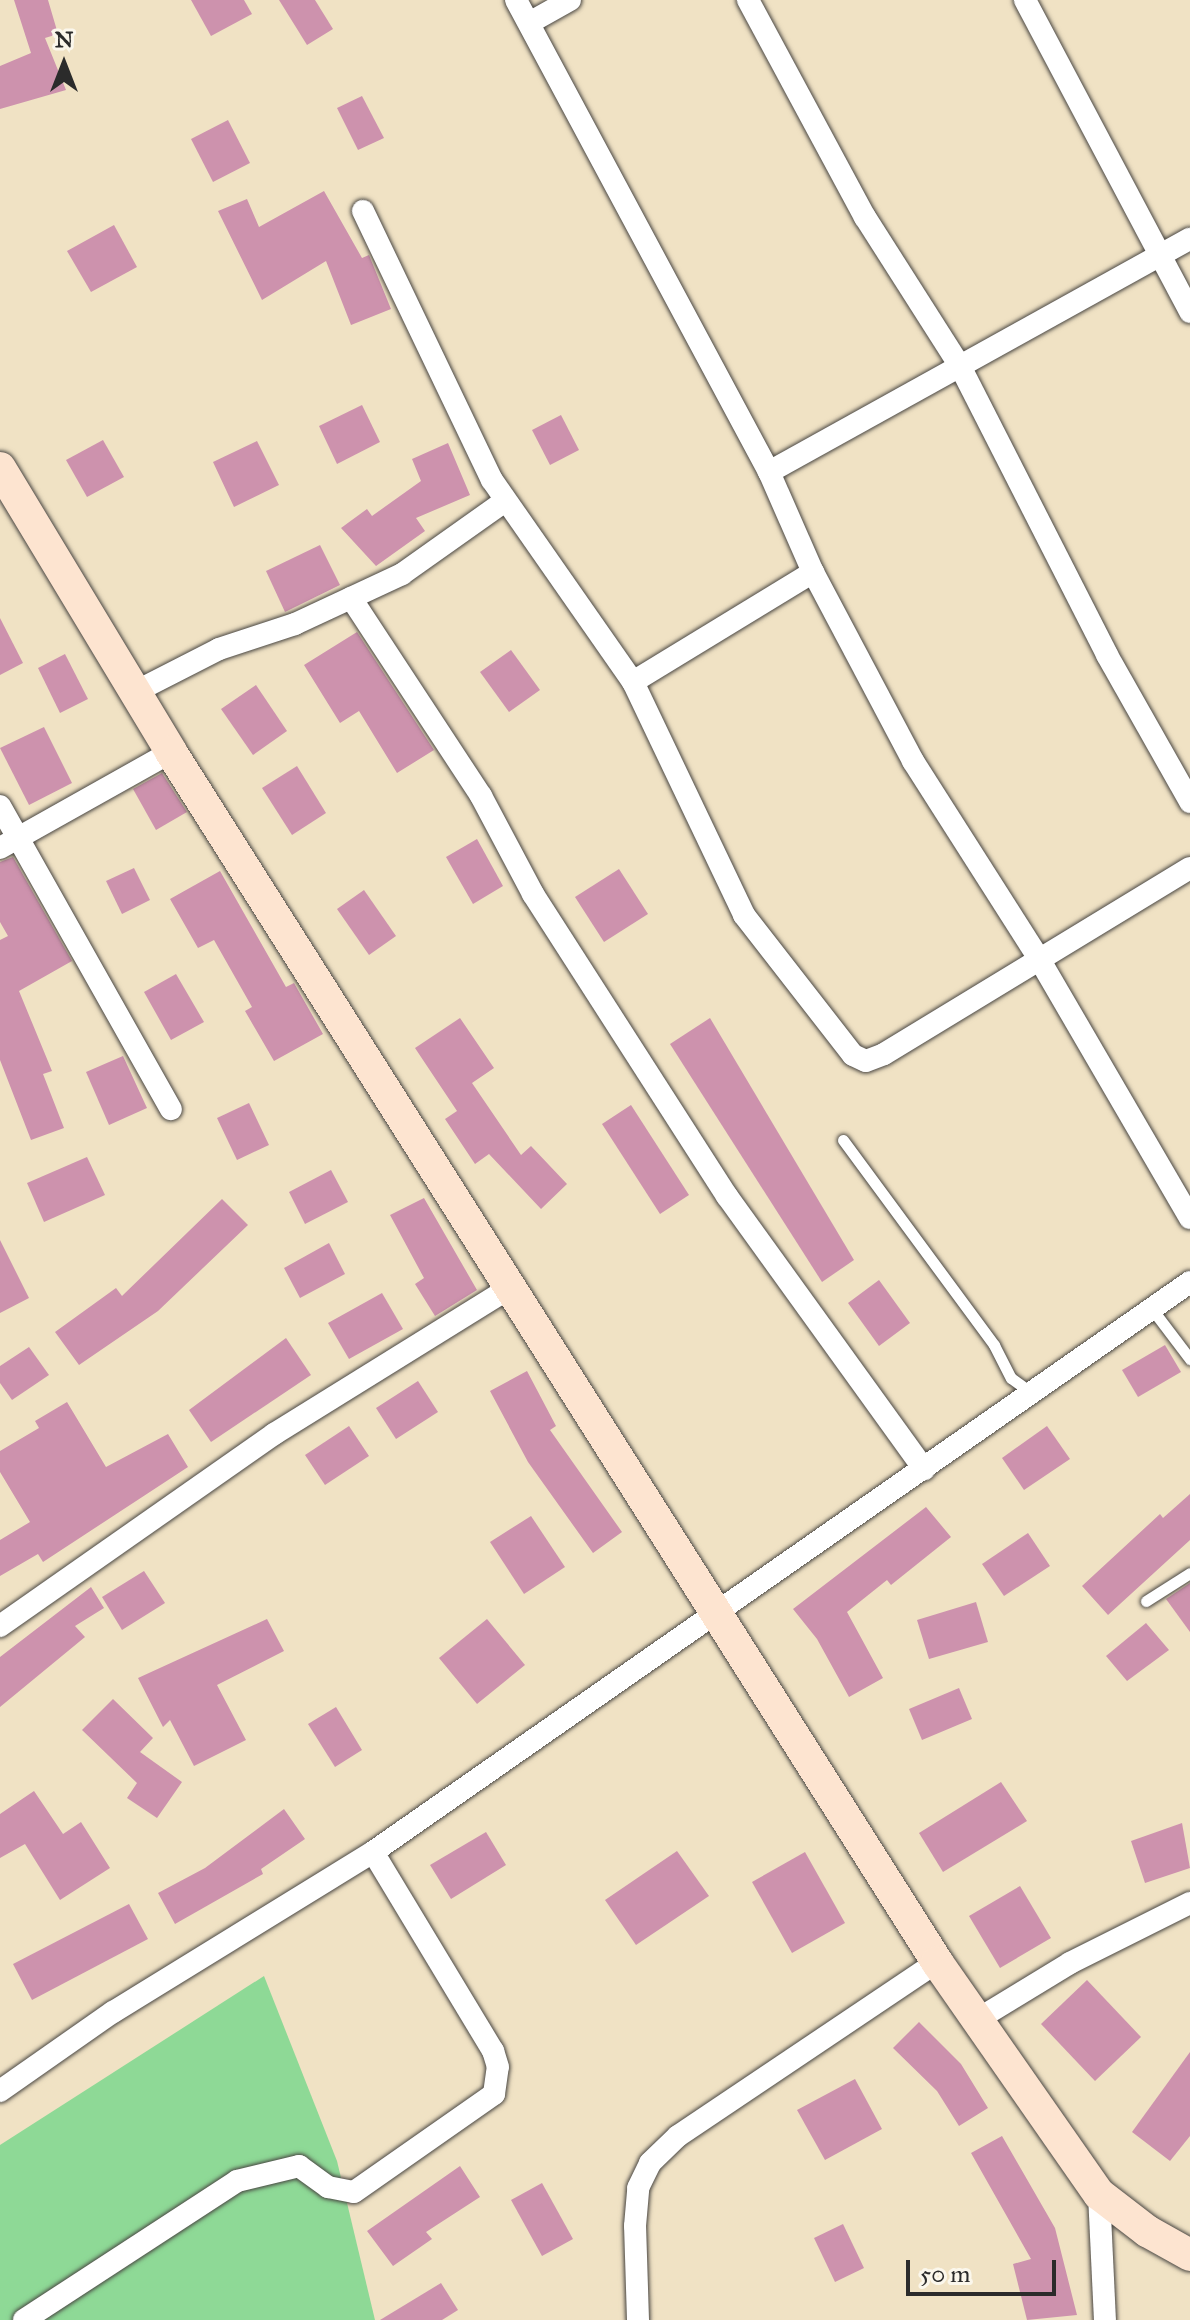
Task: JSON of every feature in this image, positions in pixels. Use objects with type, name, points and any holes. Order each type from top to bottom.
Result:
[{"type":"street","points":[[516,0],[769,472],[813,572],[913,761],[1038,957],[1190,1218]]},
{"type":"street","points":[[529,23],[570,0]]},
{"type":"street","points":[[748,0],[865,217],[960,366],[1107,655],[1190,802]]},
{"type":"street","points":[[1025,0],[1190,312]]},
{"type":"street","points":[[363,211],[505,501],[633,682],[744,915],[853,1055],[866,1061],[884,1054],[1038,957],[1190,868]]},
{"type":"street","points":[[769,472],[1190,239]]},
{"type":"street","points":[[0,468],[171,752],[937,1962],[980,2018],[1068,2155],[1099,2194],[1147,2231],[1190,2255]]},
{"type":"street","points":[[135,692],[219,649],[295,624],[351,598],[438,552],[505,501]]},
{"type":"street","points":[[633,682],[813,572]]},
{"type":"street","points":[[351,598],[481,796],[533,894],[727,1196],[924,1469]]},
{"type":"street","points":[[8,843],[171,752]]},
{"type":"street","points":[[0,806],[8,843],[171,1109]]},
{"type":"street","points":[[0,2091],[113,2012],[373,1852],[1190,1282]]},
{"type":"street","points":[[0,1626],[274,1434],[511,1287]]},
{"type":"street","points":[[24,2320],[237,2181],[299,2166],[313,2171],[328,2187],[354,2192],[494,2094],[498,2067],[493,2051],[373,1852]]},
{"type":"street","points":[[980,2018],[1070,1963],[1190,1903]]},
{"type":"street","points":[[638,2320],[635,2226],[638,2188],[650,2163],[678,2136],[937,1962]]},
{"type":"street","points":[[1099,2194],[1105,2320]]},
{"type":"lane","points":[[843,1140],[994,1345],[1011,1378],[1032,1393]]},
{"type":"lane","points":[[1152,1309],[1190,1359]]},
{"type":"lane","points":[[1146,1601],[1190,1573]]},
{"type":"green space","points":[[264,1976],[337,2161],[375,2320],[0,2320],[0,2145]]},
{"type":"building","points":[[14,0],[48,0],[58,34],[45,38],[66,90],[0,109],[0,66],[31,53]]},
{"type":"building","points":[[191,0],[244,0],[252,14],[211,36]]},
{"type":"building","points":[[279,0],[315,0],[333,29],[307,45]]},
{"type":"building","points":[[362,96],[384,138],[358,150],[337,108]]},
{"type":"building","points":[[228,120],[250,163],[213,182],[191,139]]},
{"type":"building","points":[[324,191],[362,258],[369,255],[391,309],[351,325],[326,261],[262,300],[218,211],[247,199],[259,227]]},
{"type":"building","points":[[114,225],[137,267],[91,292],[67,251]]},
{"type":"building","points":[[362,405],[380,442],[337,464],[319,426]]},
{"type":"building","points":[[561,415],[579,450],[550,465],[532,430]]},
{"type":"building","points":[[103,440],[124,477],[87,497],[66,460]]},
{"type":"building","points":[[257,441],[279,485],[234,507],[213,462]]},
{"type":"building","points":[[448,443],[470,495],[416,518],[425,531],[376,566],[341,528],[367,509],[372,516],[421,481],[412,459]]},
{"type":"building","points":[[320,545],[340,585],[285,612],[266,571]]},
{"type":"building","points":[[0,618],[23,663],[0,675]]},
{"type":"building","points":[[357,632],[434,750],[397,773],[359,711],[340,723],[304,665]]},
{"type":"building","points":[[511,650],[540,690],[509,712],[480,672]]},
{"type":"building","points":[[65,654],[88,699],[60,713],[38,668]]},
{"type":"building","points":[[256,685],[287,731],[253,755],[221,709]]},
{"type":"building","points":[[44,727],[72,783],[29,805],[0,748]]},
{"type":"building","points":[[297,766],[326,813],[292,835],[262,788]]},
{"type":"building","points":[[162,773],[187,812],[156,830],[133,789]]},
{"type":"building","points":[[477,839],[503,886],[473,904],[446,857]]},
{"type":"building","points":[[13,857],[72,961],[19,991],[52,1071],[43,1074],[64,1128],[31,1140],[0,1060],[0,940],[8,936],[0,922],[0,862]]},
{"type":"building","points":[[134,868],[150,900],[122,914],[106,881]]},
{"type":"building","points":[[619,869],[648,914],[604,942],[575,897]]},
{"type":"building","points":[[220,871],[286,987],[294,983],[323,1034],[274,1061],[245,1011],[252,1007],[214,940],[198,948],[170,899]]},
{"type":"building","points":[[364,890],[396,936],[369,955],[337,909]]},
{"type":"building","points":[[176,974],[204,1022],[171,1040],[144,992]]},
{"type":"building","points":[[460,1018],[494,1068],[472,1083],[521,1155],[531,1146],[567,1184],[541,1209],[489,1154],[475,1164],[445,1119],[457,1111],[415,1048]]},
{"type":"building","points":[[710,1018],[854,1260],[822,1282],[670,1044]]},
{"type":"building","points":[[123,1056],[147,1108],[109,1125],[86,1072]]},
{"type":"building","points":[[249,1103],[269,1145],[237,1160],[217,1118]]},
{"type":"building","points":[[631,1105],[689,1195],[660,1214],[602,1124]]},
{"type":"building","points":[[87,1157],[105,1195],[44,1222],[27,1183]]},
{"type":"building","points":[[331,1170],[348,1202],[305,1224],[289,1192]]},
{"type":"building","points":[[424,1198],[477,1290],[435,1316],[415,1284],[424,1278],[390,1215]]},
{"type":"building","points":[[222,1199],[248,1225],[158,1311],[79,1365],[55,1332],[116,1288],[122,1296]]},
{"type":"building","points":[[0,1240],[29,1298],[0,1313]]},
{"type":"building","points":[[329,1243],[345,1274],[300,1298],[284,1268]]},
{"type":"building","points":[[879,1280],[910,1323],[879,1346],[848,1303]]},
{"type":"building","points":[[382,1293],[403,1329],[349,1359],[328,1323]]},
{"type":"building","points":[[286,1338],[311,1375],[211,1442],[189,1410]]},
{"type":"building","points":[[1165,1345],[1181,1372],[1138,1397],[1122,1370]]},
{"type":"building","points":[[29,1347],[49,1375],[12,1400],[0,1383],[0,1366]]},
{"type":"building","points":[[527,1371],[556,1426],[550,1430],[622,1532],[593,1553],[528,1462],[490,1391]]},
{"type":"building","points":[[418,1381],[438,1412],[396,1439],[376,1408]]},
{"type":"building","points":[[67,1402],[106,1467],[168,1434],[188,1467],[43,1562],[38,1554],[0,1576],[0,1540],[30,1522],[0,1472],[0,1451],[39,1428],[35,1421]]},
{"type":"building","points":[[349,1426],[369,1456],[325,1485],[305,1455]]},
{"type":"building","points":[[1047,1426],[1070,1459],[1024,1490],[1002,1458]]},
{"type":"building","points":[[1190,1494],[1190,1540],[1108,1615],[1082,1586],[1160,1514],[1163,1518]]},
{"type":"building","points":[[926,1507],[951,1537],[891,1585],[887,1580],[847,1612],[883,1678],[849,1697],[817,1639],[793,1609]]},
{"type":"building","points":[[531,1516],[565,1567],[524,1594],[490,1542]]},
{"type":"building","points":[[1028,1533],[1050,1566],[1004,1596],[982,1564]]},
{"type":"building","points":[[144,1571],[165,1603],[122,1630],[102,1597]]},
{"type":"building","points":[[1190,1583],[1190,1632],[1166,1599]]},
{"type":"building","points":[[91,1587],[104,1608],[75,1626],[85,1637],[0,1707],[0,1657]]},
{"type":"building","points":[[976,1602],[988,1642],[929,1659],[917,1620]]},
{"type":"building","points":[[267,1619],[284,1651],[217,1685],[246,1740],[194,1766],[170,1720],[163,1727],[138,1678]]},
{"type":"building","points":[[487,1619],[525,1665],[477,1704],[439,1658]]},
{"type":"building","points":[[1146,1623],[1169,1650],[1127,1681],[1106,1656]]},
{"type":"building","points":[[959,1688],[972,1719],[922,1740],[909,1709]]},
{"type":"building","points":[[113,1699],[153,1738],[140,1752],[182,1782],[157,1818],[127,1798],[137,1783],[82,1730]]},
{"type":"building","points":[[336,1707],[362,1750],[335,1767],[308,1724]]},
{"type":"building","points":[[1001,1782],[1027,1821],[943,1872],[919,1833]]},
{"type":"building","points":[[34,1791],[63,1834],[81,1822],[110,1868],[60,1900],[25,1844],[0,1858],[0,1814]]},
{"type":"building","points":[[284,1809],[305,1839],[261,1869],[263,1874],[175,1924],[158,1893],[205,1868]]},
{"type":"building","points":[[1182,1823],[1190,1868],[1145,1883],[1131,1841]]},
{"type":"building","points":[[486,1832],[506,1865],[451,1899],[430,1865]]},
{"type":"building","points":[[677,1851],[709,1896],[636,1945],[605,1900]]},
{"type":"building","points":[[805,1852],[845,1923],[792,1953],[752,1882]]},
{"type":"building","points":[[1020,1886],[1051,1938],[1000,1968],[969,1916]]},
{"type":"building","points":[[129,1904],[148,1939],[32,2000],[13,1964]]},
{"type":"building","points":[[1087,1980],[1141,2037],[1095,2081],[1041,2024]]},
{"type":"building","points":[[919,2022],[961,2064],[988,2108],[959,2126],[937,2091],[893,2048]]},
{"type":"building","points":[[1190,2052],[1190,2136],[1170,2161],[1132,2132]]},
{"type":"building","points":[[855,2079],[882,2129],[825,2160],[797,2110]]},
{"type":"building","points":[[1002,2136],[1055,2228],[1077,2315],[1027,2320],[1013,2264],[1031,2259],[971,2153]]},
{"type":"building","points":[[460,2166],[480,2197],[426,2232],[432,2239],[393,2266],[367,2231]]},
{"type":"building","points":[[542,2183],[573,2239],[542,2256],[511,2200]]},
{"type":"building","points":[[843,2224],[864,2268],[835,2282],[814,2238]]},
{"type":"building","points":[[441,2283],[458,2310],[442,2320],[380,2320]]}]
